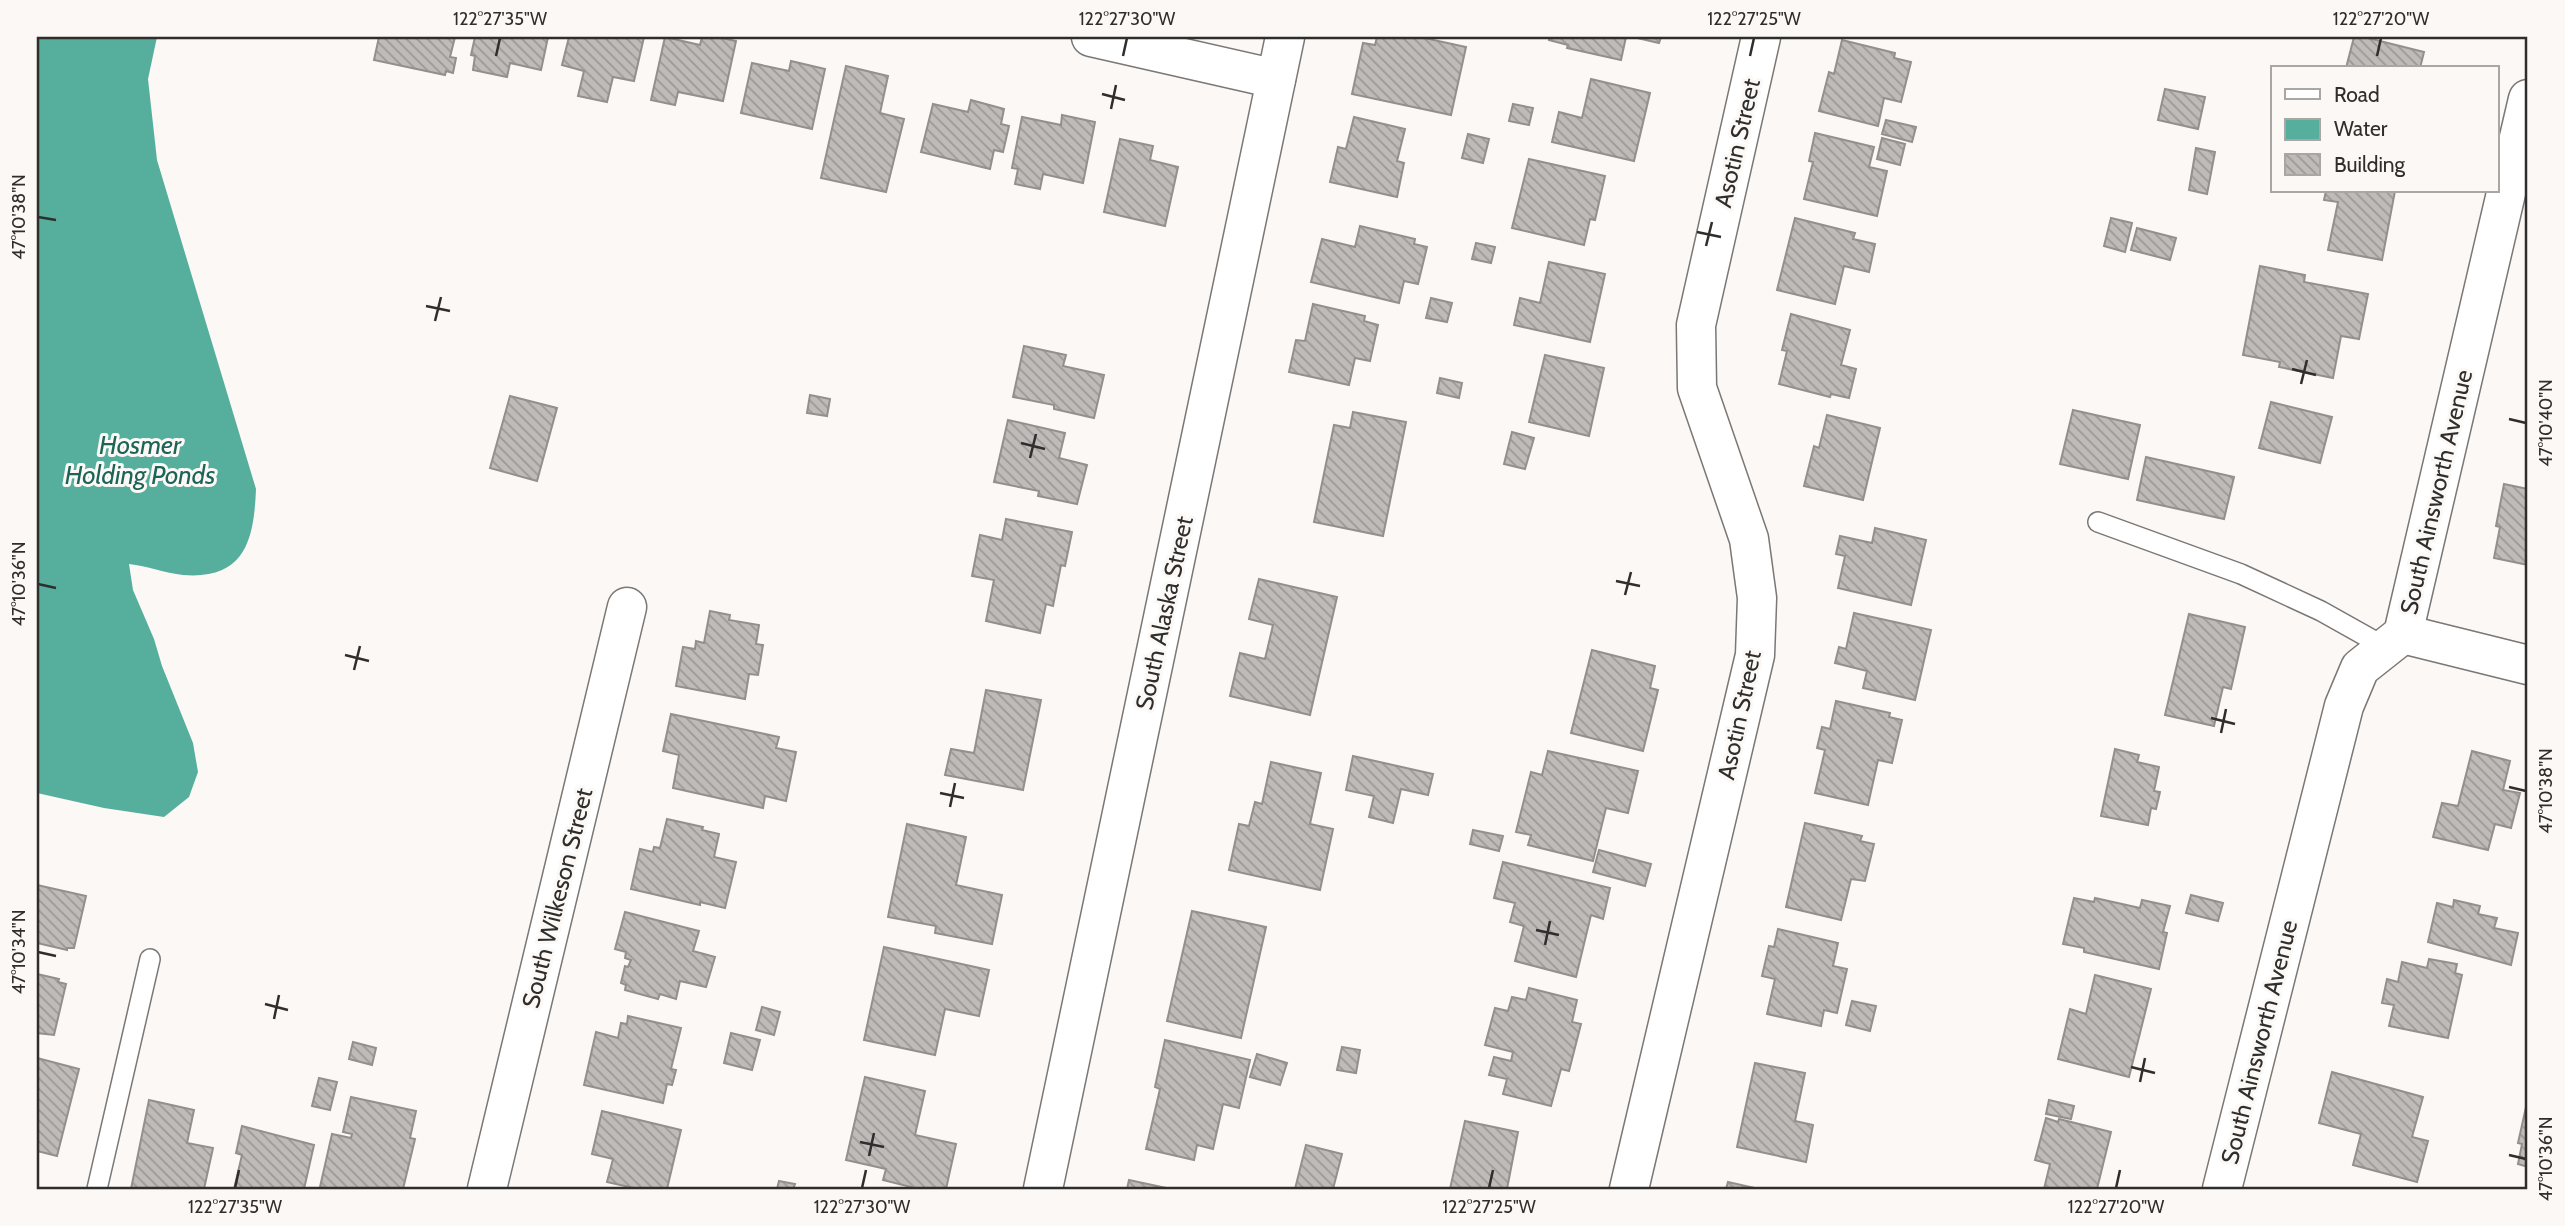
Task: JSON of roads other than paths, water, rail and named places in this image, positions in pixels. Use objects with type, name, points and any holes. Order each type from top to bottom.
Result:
[{"type":"street","points":[[1091,37],[1276,79]]},
{"type":"street","name":"South Alaska Street","points":[[1043,1189],[1285,37]]},
{"type":"street","name":"Asotin Street","points":[[1629,1189],[1755,655],[1757,598],[1749,539],[1697,388],[1696,325],[1761,37]]},
{"type":"street","name":"South Ainsworth Avenue","points":[[2222,1189],[2344,706],[2360,668],[2395,641],[2528,99]]},
{"type":"street","name":"South Wilkeson Street","points":[[487,1189],[627,607]]},
{"type":"street","points":[[2395,641],[2528,665]]},
{"type":"lane","points":[[2098,522],[2241,574],[2395,641]]},
{"type":"lane","points":[[97,1189],[150,959]]},
{"type":"water","name":"Hosmer Holding Ponds","points":[[37,37],[157,37],[148,79],[157,160],[256,489],[248,540],[233,563],[220,571],[204,575],[183,575],[129,564],[133,590],[193,743],[198,772],[189,797],[164,817],[104,808],[37,793]]}]
